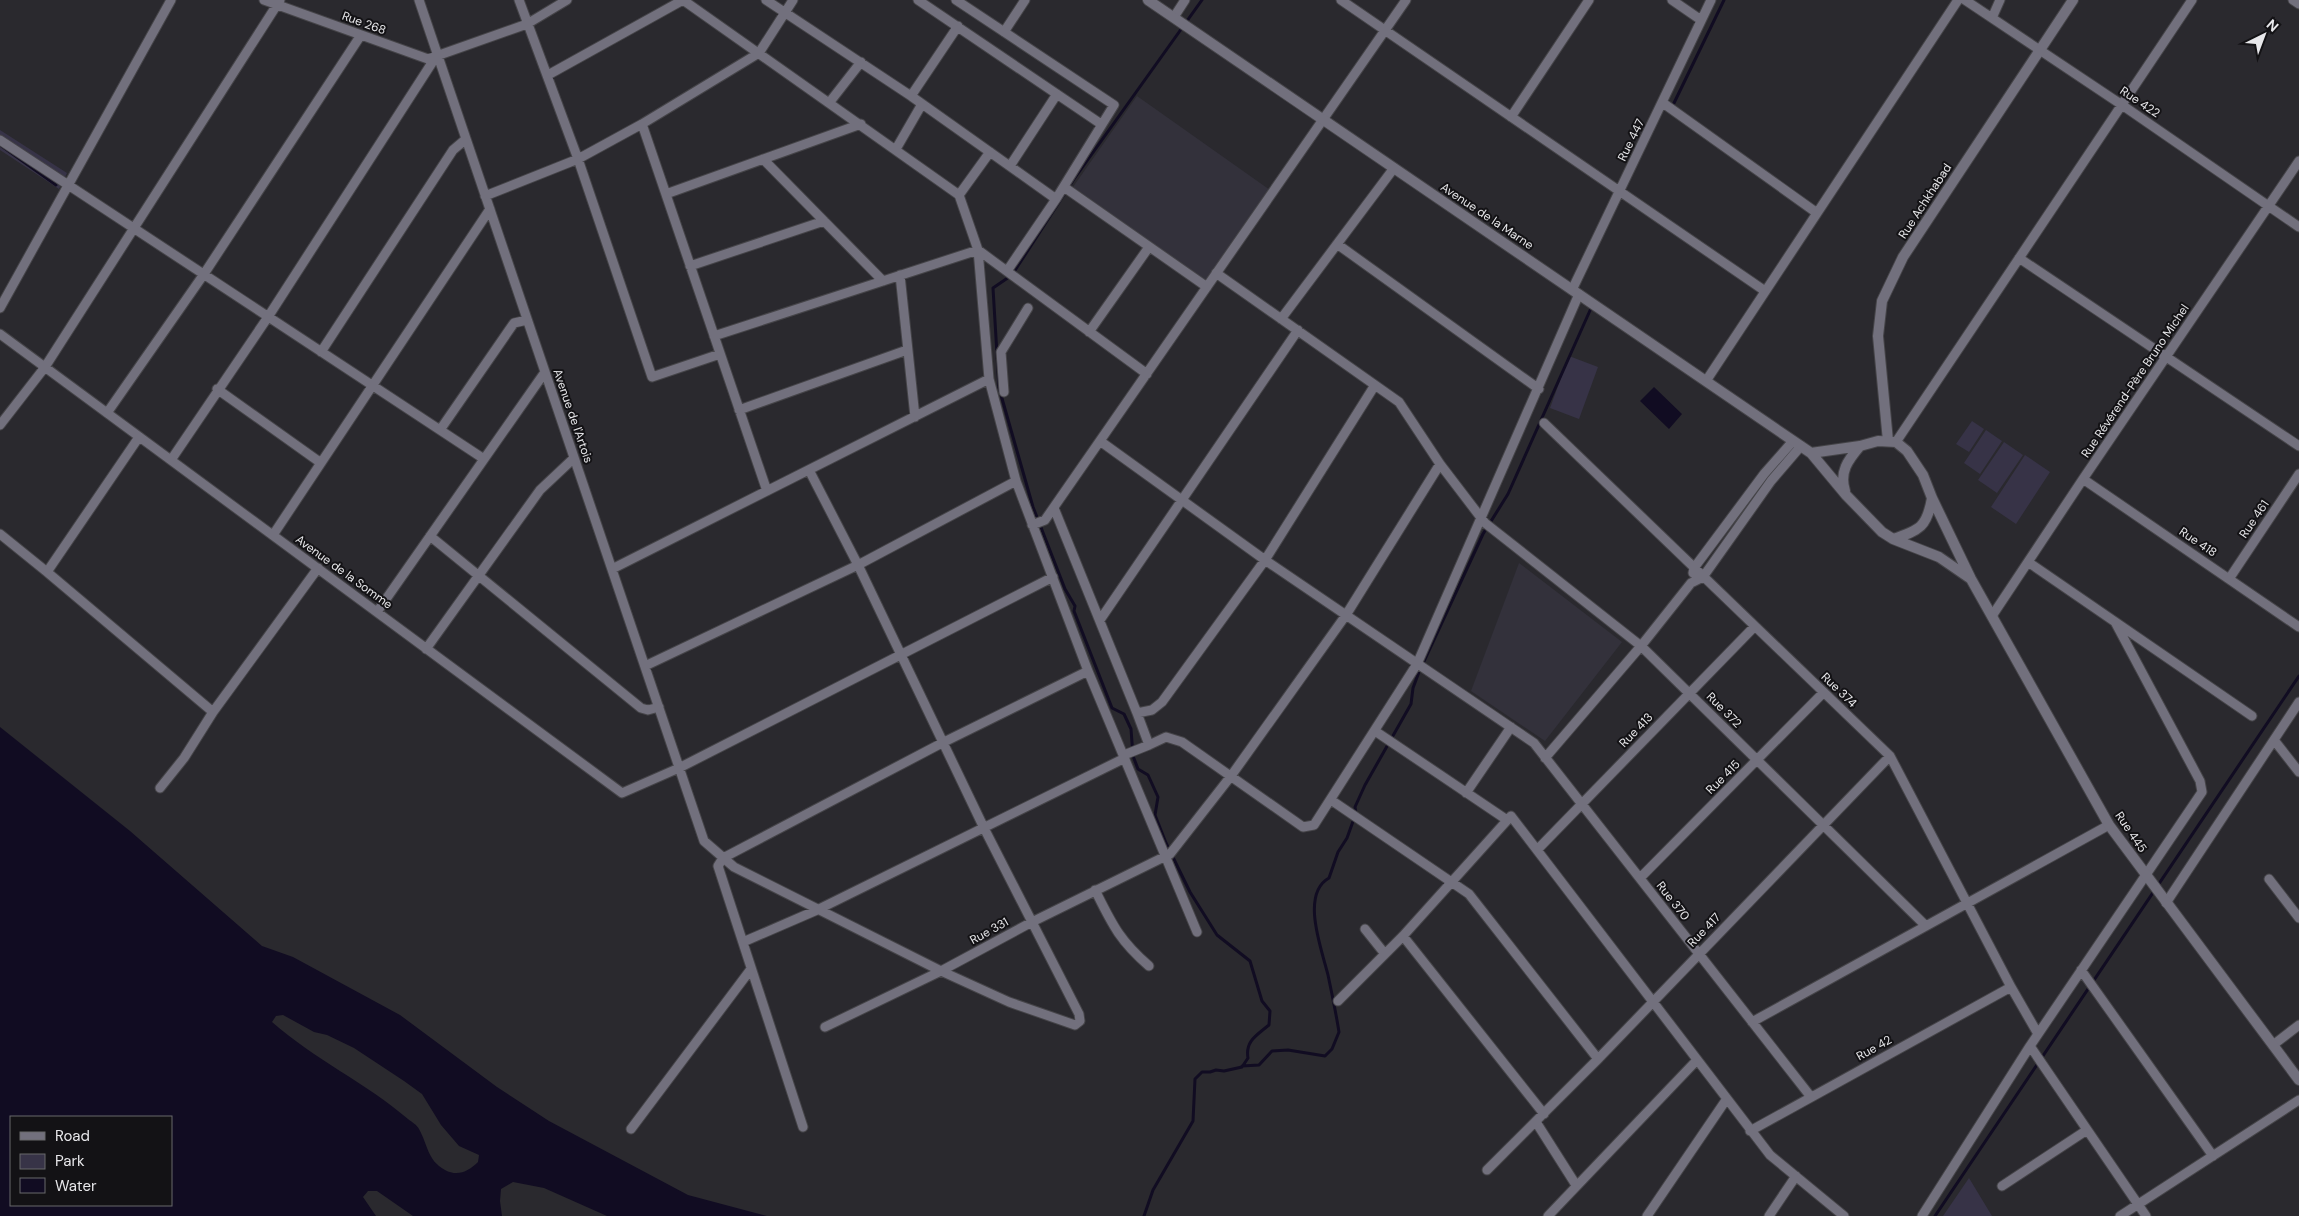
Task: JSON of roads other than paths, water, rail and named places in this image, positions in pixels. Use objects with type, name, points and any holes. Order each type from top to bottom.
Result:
[{"type":"street","points":[[0,308],[171,0]]},
{"type":"street","name":"Rue 268","points":[[264,0],[280,3],[428,59],[437,55]]},
{"type":"street","name":"Avenue de l'Artois","points":[[419,0],[704,841],[723,858]]},
{"type":"street","points":[[519,0],[578,159],[652,377],[720,354]]},
{"type":"street","points":[[171,460],[217,389],[268,317],[437,55],[527,24],[567,0]]},
{"type":"street","points":[[548,75],[683,0],[959,194],[978,250],[989,379],[1016,481],[1038,523],[1053,577],[1088,671],[1169,856],[1197,932]]},
{"type":"street","points":[[766,0],[911,96],[1056,199]]},
{"type":"street","points":[[485,196],[578,159],[642,124],[760,53],[792,0]]},
{"type":"street","points":[[918,0],[1100,124]]},
{"type":"street","points":[[956,0],[1114,105],[1100,124],[1064,187],[1007,271]]},
{"type":"street","points":[[1004,32],[1025,0]]},
{"type":"street","name":"Avenue de la Marne","points":[[1148,0],[1811,453],[1846,495]]},
{"type":"street","points":[[1174,17],[1185,0]]},
{"type":"street","points":[[1341,0],[1765,292]]},
{"type":"street","points":[[1038,523],[1054,508],[1406,0]]},
{"type":"street","points":[[1512,117],[1589,0]]},
{"type":"street","points":[[1672,0],[1702,20]]},
{"type":"street","name":"Rue 447","points":[[743,942],[818,910],[1166,737],[1182,742],[1303,827],[1314,825],[1417,664],[1486,524],[1576,292],[1620,191],[1664,103],[1711,0]]},
{"type":"street","points":[[1706,381],[1958,0]]},
{"type":"street","name":"Rue 422","points":[[1965,0],[2299,227]]},
{"type":"street","points":[[1992,18],[2000,0]]},
{"type":"street","name":"Rue Achkhabad","points":[[1892,442],[1878,336],[1882,301],[1903,257],[2073,0]]},
{"type":"street","points":[[1892,442],[2019,258],[2192,0]]},
{"type":"street","points":[[2293,0],[2299,4]]},
{"type":"street","points":[[0,425],[45,367],[280,3]]},
{"type":"street","points":[[911,96],[958,26]]},
{"type":"street","points":[[107,414],[204,274],[361,35]]},
{"type":"street","points":[[829,103],[861,62]]},
{"type":"street","points":[[1010,166],[1057,94]]},
{"type":"street","points":[[1664,103],[1817,213]]},
{"type":"street","points":[[896,149],[922,104]]},
{"type":"street","points":[[642,124],[766,491]]},
{"type":"street","points":[[666,194],[861,124]]},
{"type":"street","points":[[321,352],[454,150],[466,139]]},
{"type":"street","points":[[0,140],[484,459]]},
{"type":"street","points":[[959,194],[990,152]]},
{"type":"street","points":[[763,159],[883,281]]},
{"type":"street","name":"Rue Révérend-Père Bruno Michel","points":[[1992,616],[2299,161]]},
{"type":"street","points":[[1281,319],[1394,168]]},
{"type":"street","points":[[1064,187],[1207,287]]},
{"type":"street","points":[[273,535],[490,209]]},
{"type":"street","points":[[690,266],[824,221]]},
{"type":"street","points":[[1337,244],[1539,389]]},
{"type":"street","points":[[1089,332],[1150,247]]},
{"type":"street","points":[[978,250],[1147,374]]},
{"type":"street","points":[[714,336],[978,250]]},
{"type":"street","points":[[2019,258],[2299,446]]},
{"type":"street","name":"Rue 372","points":[[1216,273],[1399,402],[1440,464],[1486,524],[1641,646],[1926,926]]},
{"type":"street","points":[[900,275],[915,417]]},
{"type":"street","points":[[1004,392],[1000,352],[1028,308]]},
{"type":"street","points":[[440,430],[514,323],[527,320]]},
{"type":"street","points":[[1100,620],[1184,500],[1298,330]]},
{"type":"street","name":"Avenue de la Somme","points":[[0,334],[622,793],[679,768]]},
{"type":"street","points":[[739,410],[907,350]]},
{"type":"street","points":[[988,353],[1000,352]]},
{"type":"street","points":[[377,612],[545,372]]},
{"type":"street","points":[[612,569],[989,379]]},
{"type":"street","points":[[1137,713],[1152,710],[1162,702],[1265,560],[1375,385]]},
{"type":"street","points":[[217,389],[321,463]]},
{"type":"street","name":"Rue 374","points":[[1544,423],[1890,756],[2010,987],[2038,1034]]},
{"type":"street","points":[[48,572],[139,436]]},
{"type":"street","points":[[1100,441],[1265,560],[1510,727],[1466,793]]},
{"type":"street","points":[[1811,453],[1860,446],[1878,441],[1892,442],[1907,451],[1923,474],[1932,498],[1928,517],[1919,528],[1893,539]]},
{"type":"street","points":[[1691,583],[1694,568],[1764,474],[1797,444]]},
{"type":"street","points":[[1545,758],[1641,646],[1691,583],[1703,577],[1797,444]]},
{"type":"street","points":[[1860,446],[1844,468],[1843,485],[1846,495],[1882,532],[1893,539],[1939,557],[1972,579]]},
{"type":"street","points":[[426,648],[540,490],[574,458]]},
{"type":"street","points":[[1169,856],[1231,776],[1346,615],[1440,464]]},
{"type":"street","points":[[723,858],[734,867],[941,971],[1009,1002],[1075,1025],[1080,1021],[1079,1014],[942,743],[858,564],[809,470]]},
{"type":"street","name":"Rue 461","points":[[2229,579],[2299,474]]},
{"type":"street","name":"Rue 418","points":[[2083,479],[2299,626]]},
{"type":"street","points":[[645,666],[858,564],[1016,481]]},
{"type":"street","name":"Rue 445","points":[[1932,498],[1992,616],[2109,825],[2299,1080]]},
{"type":"street","points":[[1054,508],[1149,745]]},
{"type":"street","points":[[0,534],[48,572],[213,712]]},
{"type":"street","points":[[430,536],[641,708],[648,710],[658,707]]},
{"type":"street","points":[[2028,562],[2252,716]]},
{"type":"street","points":[[160,788],[184,758],[213,712],[318,568]]},
{"type":"street","points":[[679,768],[1053,577]]},
{"type":"street","points":[[1922,1216],[2030,1046],[2081,970],[2149,879],[2202,792],[2200,781],[2115,622]]},
{"type":"street","name":"Rue 413","points":[[1537,850],[1754,626]]},
{"type":"street","points":[[803,1127],[718,866],[723,858],[942,743],[1088,671]]},
{"type":"street","name":"Rue 415","points":[[1640,878],[1823,693]]},
{"type":"street","points":[[2165,901],[2299,702]]},
{"type":"street","name":"Rue 370","points":[[1510,727],[1534,743],[1811,1097]]},
{"type":"street","points":[[1375,731],[1507,820]]},
{"type":"street","points":[[2274,740],[2299,772]]},
{"type":"street","name":"Rue 417","points":[[1487,1170],[1598,1059],[1890,756]]},
{"type":"street","points":[[1331,800],[1469,894],[1598,1059]]},
{"type":"street","points":[[1338,1001],[1403,936],[1511,816],[1750,1131],[1770,1155],[1844,1216]]},
{"type":"street","points":[[1752,1022],[2109,825]]},
{"type":"street","name":"Rue 331","points":[[825,1027],[941,971],[1095,890],[1169,856]]},
{"type":"street","points":[[2269,879],[2299,918]]},
{"type":"street","points":[[1095,890],[1115,930],[1130,950],[1149,966]]},
{"type":"street","points":[[1365,929],[1385,954]]},
{"type":"street","points":[[1403,936],[1544,1114]]},
{"type":"street","points":[[631,1129],[751,968]]},
{"type":"street","points":[[2081,970],[2214,1156]]},
{"type":"street","name":"Rue 42","points":[[1750,1131],[2010,987]]},
{"type":"street","points":[[2272,1044],[2299,1025]]},
{"type":"street","points":[[2030,1046],[2146,1216]]},
{"type":"street","points":[[1554,1214],[1576,1185],[1697,1060]]},
{"type":"street","points":[[1647,1216],[1726,1100]]},
{"type":"street","points":[[2120,1216],[2299,1100]]},
{"type":"street","points":[[1536,1122],[1576,1185]]},
{"type":"street","points":[[2002,1186],[2087,1130]]},
{"type":"street","points":[[1769,1216],[1796,1176]]},
{"type":"water","points":[[1654,387],[1682,414],[1669,429],[1640,401]]},
{"type":"water","points":[[0,727],[130,831],[262,946],[293,957],[400,1015],[497,1087],[549,1121],[688,1195],[767,1216],[607,1216],[544,1188],[513,1182],[501,1189],[502,1216],[413,1216],[377,1191],[368,1191],[363,1197],[376,1216],[0,1216]],"holes":[[[283,1015],[314,1032],[327,1035],[354,1048],[422,1094],[441,1125],[459,1146],[479,1155],[478,1162],[471,1168],[459,1173],[450,1172],[439,1166],[431,1157],[416,1125],[375,1094],[305,1048],[272,1022],[276,1016]]]},
{"type":"waterway","points":[[1144,1216],[1153,1190],[1193,1121],[1195,1079],[1202,1072],[1224,1071],[1242,1067],[1248,1058],[1250,1043],[1256,1035],[1269,1025],[1270,1011],[1262,1001],[1250,961],[1217,935],[1190,892],[1166,843],[1155,815],[1158,797],[1148,775],[1138,769],[1133,756],[1131,729],[1124,714],[1112,708],[1074,611],[1075,606],[1065,589],[1033,507],[999,388],[993,288],[1012,275],[1074,179],[1202,0]]},
{"type":"waterway","points":[[1674,103],[1724,0]]},
{"type":"waterway","points":[[0,145],[56,185]]},
{"type":"waterway","points":[[1242,1066],[1259,1065],[1272,1051],[1288,1050],[1325,1056],[1332,1049],[1339,1032],[1328,975],[1315,923],[1314,909],[1316,896],[1320,886],[1329,878],[1338,852],[1347,838],[1356,813],[1355,807],[1365,785],[1411,704],[1413,688],[1419,672],[1483,534],[1508,494],[1592,306]]},
{"type":"waterway","points":[[1935,1216],[2299,676]]}]
